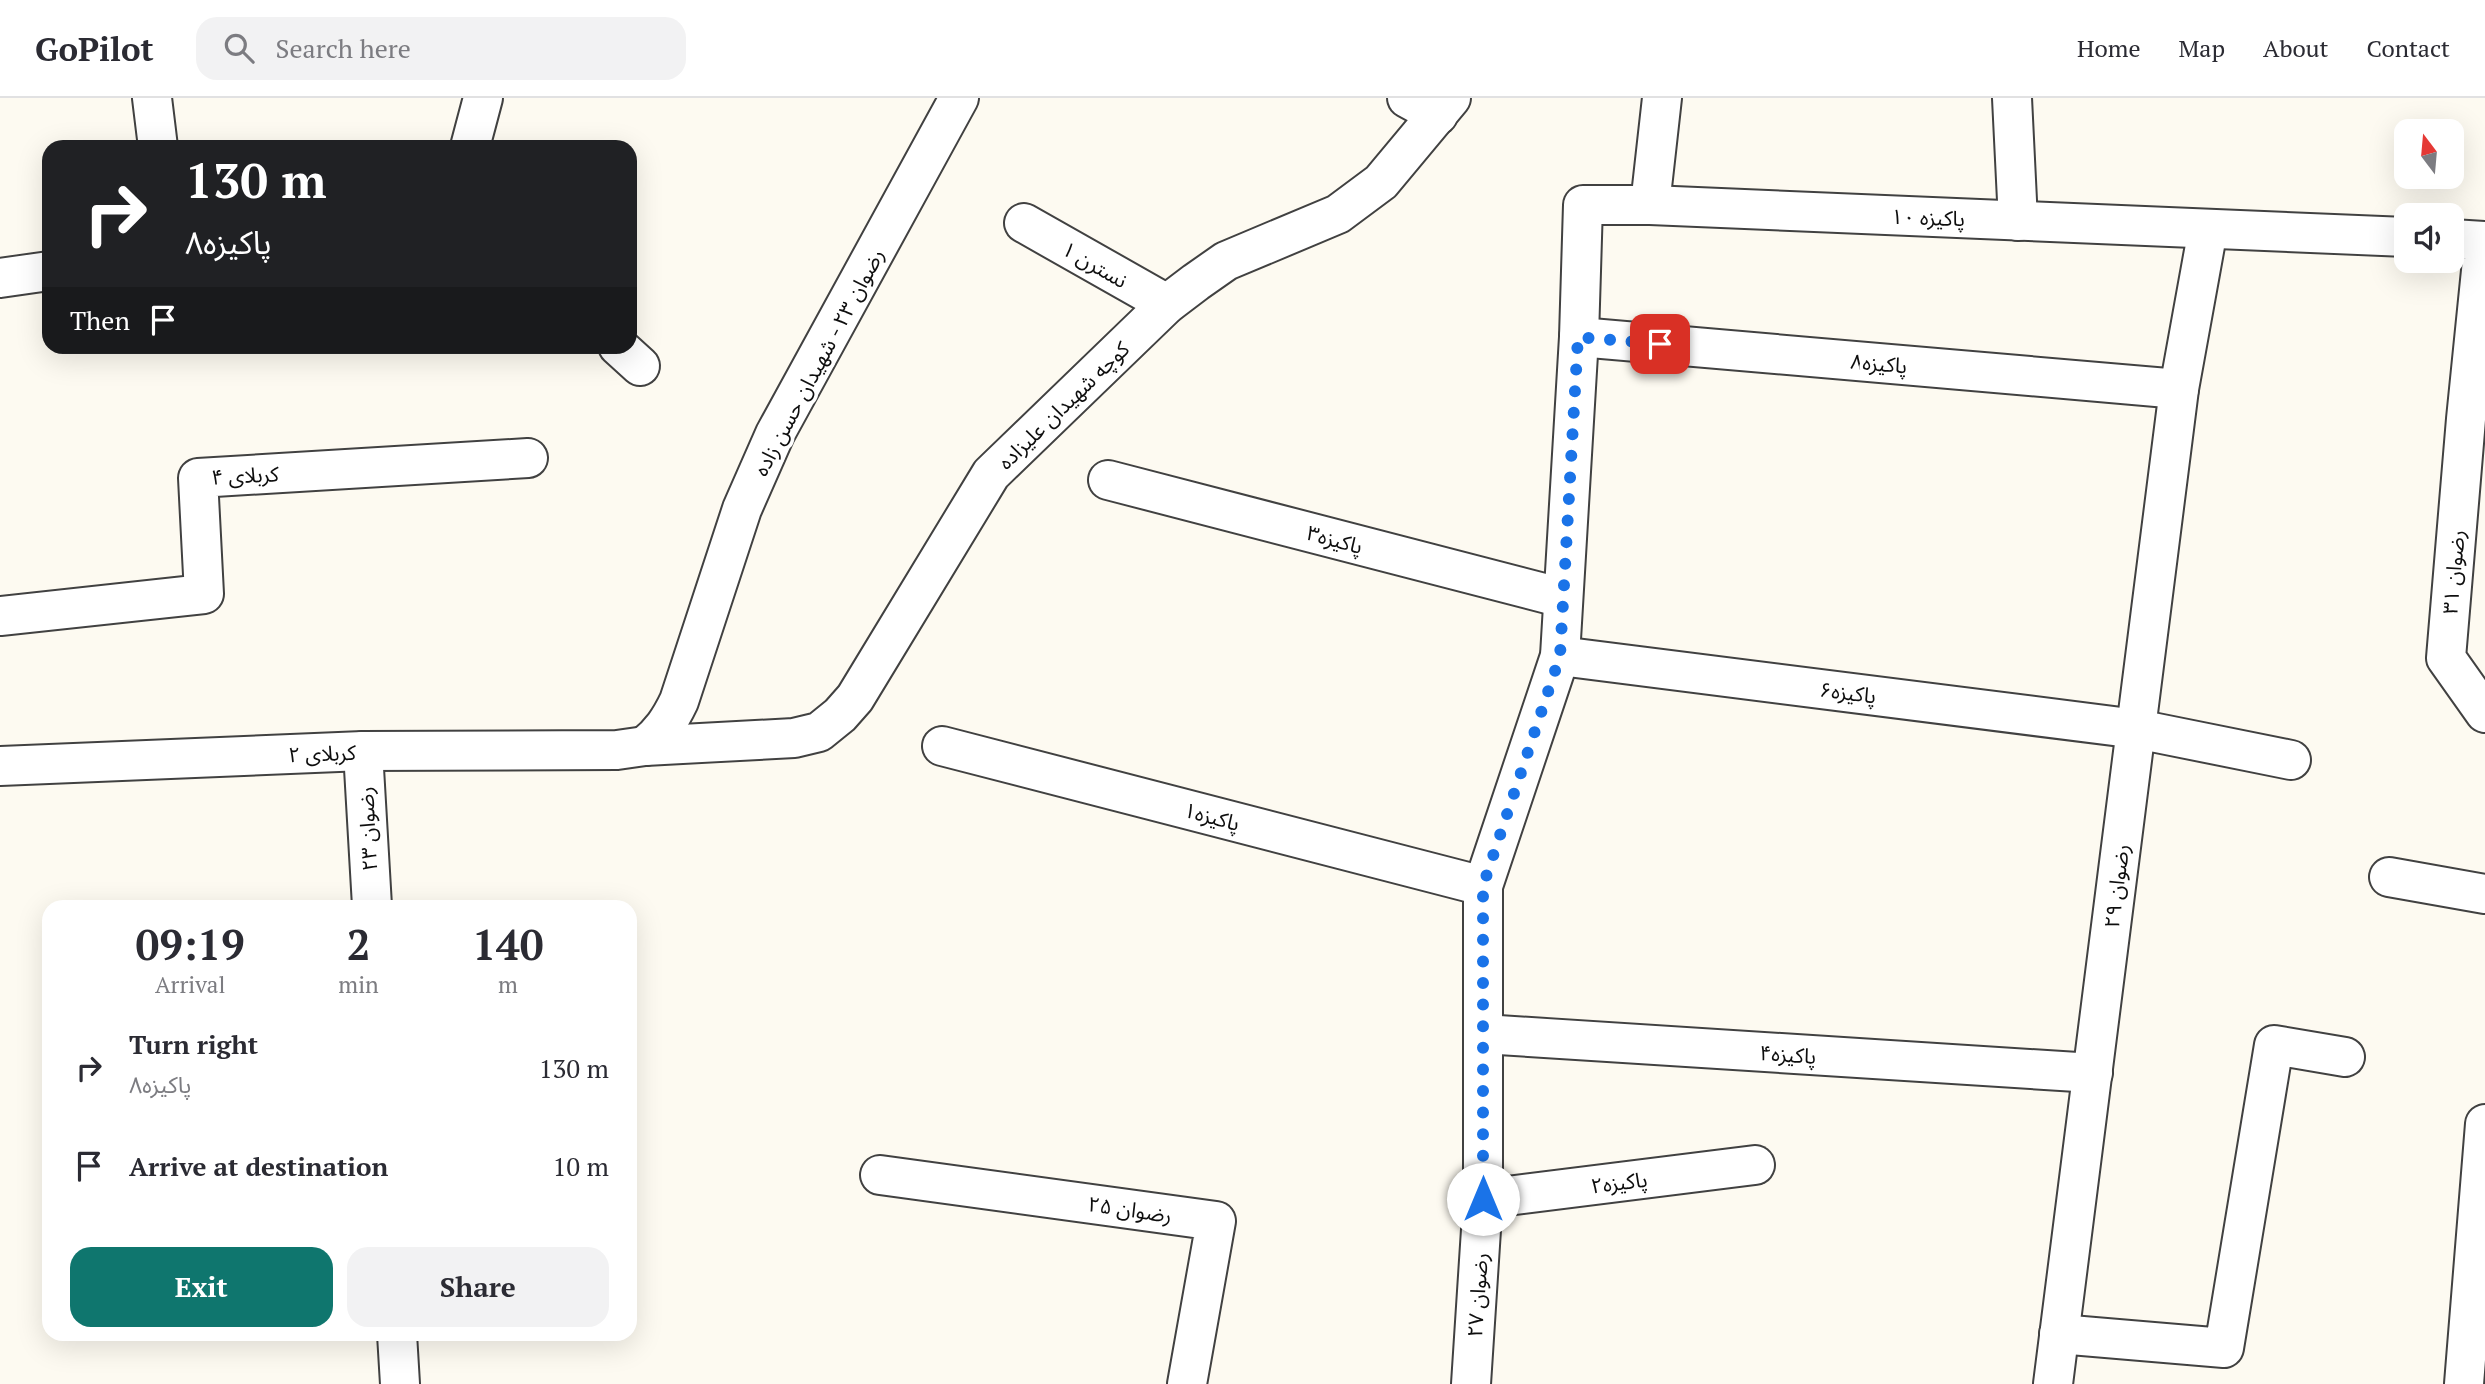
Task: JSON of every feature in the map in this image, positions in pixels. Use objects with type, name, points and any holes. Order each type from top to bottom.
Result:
[{"type":"street","points":[[152,98],[157,140]]},
{"type":"street","points":[[472,140],[483,98]]},
{"type":"street","name":"رضوان ۲۳ - شهیدان حسن زاده","points":[[645,746],[670,720],[679,701],[742,509],[775,434],[960,98]]},
{"type":"street","points":[[1650,205],[1662,98]]},
{"type":"street","points":[[2011,98],[2018,220]]},
{"type":"street","name":"کوچه شهیدان علیزاده","points":[[645,746],[794,738],[819,732],[840,715],[855,698],[991,474],[1167,304],[1226,261],[1338,214],[1381,182],[1432,104]]},
{"type":"street","name":"پاکیزه ۱۰","points":[[1578,337],[1583,205],[1650,205],[2394,237]]},
{"type":"street","name":"نسترن ۱","points":[[1024,223],[1167,304]]},
{"type":"street","name":"رضوان ۲۹","points":[[2053,1384],[2179,388],[2208,229]]},
{"type":"street","name":"رضوان ۳۱","points":[[2468,240],[2466,419],[2446,657],[2485,713]]},
{"type":"street","points":[[0,278],[42,272]]},
{"type":"street","name":"پاکیزه۸","points":[[1578,337],[2179,388]]},
{"type":"street","name":"رضوان ۲۷","points":[[1471,1384],[1483,1199],[1483,886],[1560,656],[1578,337]]},
{"type":"street","name":"کربلای ۴","points":[[0,616],[204,594],[198,478],[528,458]]},
{"type":"street","name":"پاکیزه۳","points":[[1108,480],[1563,598]]},
{"type":"street","name":"پاکیزه۶","points":[[1560,656],[2137,729],[2291,760]]},
{"type":"street","name":"کربلای ۲","points":[[0,766],[363,751],[617,750],[645,746]]},
{"type":"street","name":"پاکیزه۱","points":[[942,746],[1483,886]]},
{"type":"street","name":"رضوان ۲۳","points":[[363,751],[372,900]]},
{"type":"street","points":[[2389,877],[2485,894]]},
{"type":"street","name":"پاکیزه۴","points":[[1483,1034],[2093,1073]]},
{"type":"street","points":[[2059,1334],[2224,1348],[2274,1045],[2346,1057]]},
{"type":"street","points":[[2464,1384],[2485,1124]]},
{"type":"street","name":"پاکیزه۲","points":[[1483,1199],[1755,1165]]},
{"type":"street","name":"رضوان ۲۵","points":[[880,1175],[1216,1222],[1187,1384]]},
{"type":"street","points":[[397,1341],[400,1384]]},
{"type":"route","points":[[1483,1199],[1483,886],[1560,656],[1578,337],[1660,344]]}]
